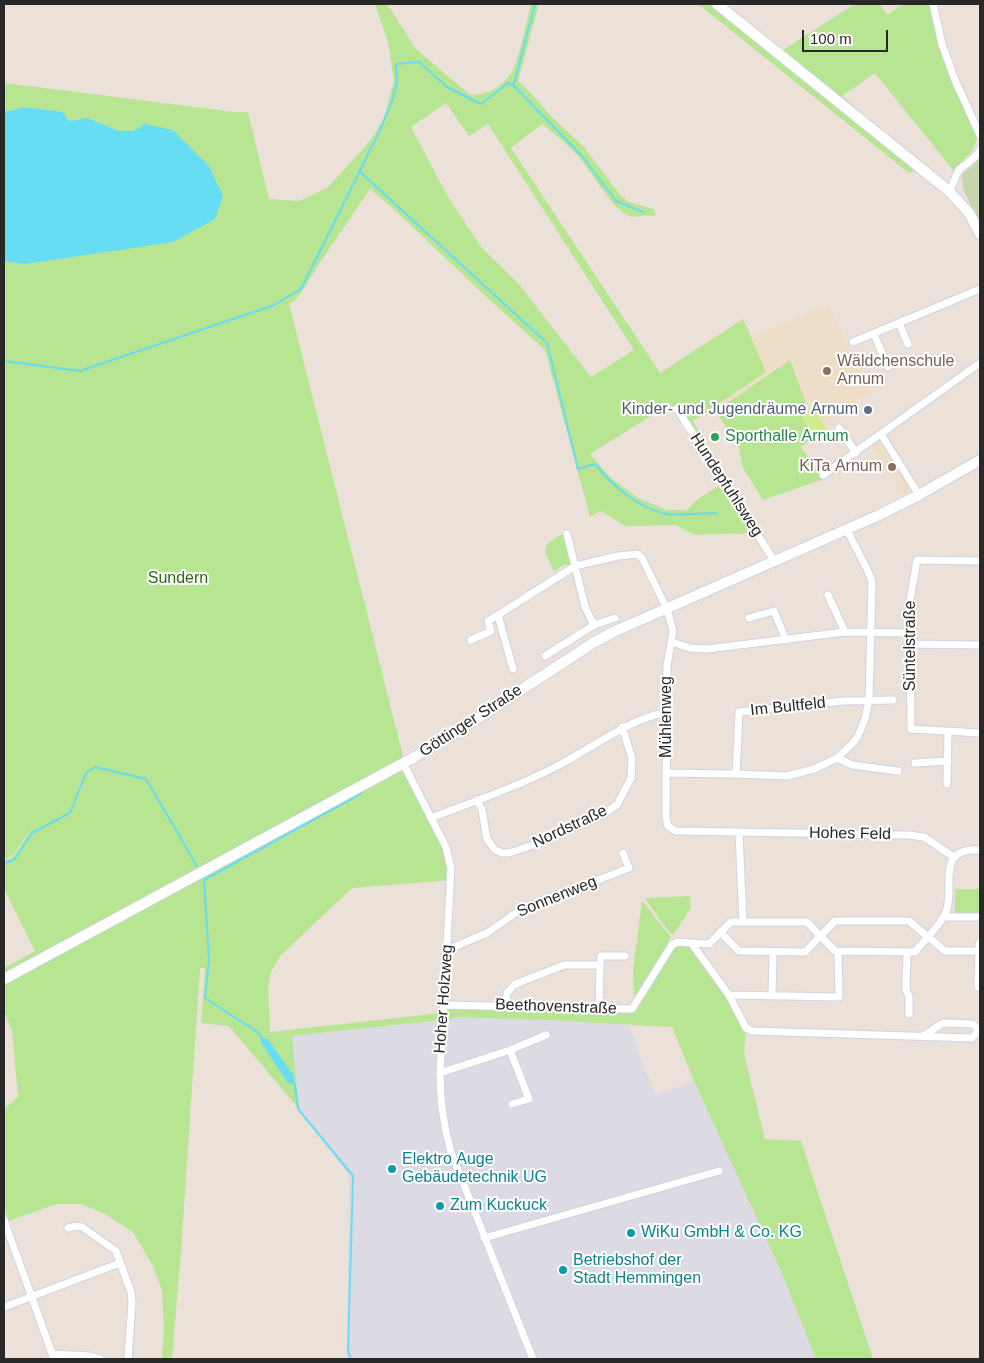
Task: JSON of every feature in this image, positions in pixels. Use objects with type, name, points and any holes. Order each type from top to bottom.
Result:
[{"type":"street","points":[[717,4],[949,191],[966,209],[980,234]]},
{"type":"street","points":[[934,4],[942,44],[955,80],[980,135]]},
{"type":"street","points":[[949,191],[954,184],[958,172],[977,156],[980,150]]},
{"type":"street","points":[[853,342],[980,289]]},
{"type":"street","points":[[899,323],[908,344]]},
{"type":"street","points":[[874,334],[888,367]]},
{"type":"street","points":[[822,475],[856,453],[980,363]]},
{"type":"street","name":"Hundepfuhlsweg","points":[[677,409],[775,562]]},
{"type":"street","points":[[839,428],[856,453]]},
{"type":"street","points":[[881,434],[918,495]]},
{"type":"street","name":"Göttinger Straße","points":[[4,979],[403,763],[470,723],[593,643],[847,530],[918,495],[980,460]]},
{"type":"street","points":[[666,773],[787,776],[814,769],[837,758],[858,736],[866,719],[869,700],[872,581],[847,530]]},
{"type":"street","points":[[567,534],[585,607],[594,625]]},
{"type":"street","name":"Mühlenweg","points":[[575,566],[618,556],[638,554],[642,558],[666,609],[673,632],[667,666],[666,818],[668,826]]},
{"type":"street","name":"Süntelstraße","points":[[948,732],[910,730],[910,600],[917,560],[980,561]]},
{"type":"street","points":[[491,632],[488,621],[575,566]]},
{"type":"street","points":[[828,595],[845,632]]},
{"type":"street","points":[[750,618],[774,611],[786,640]]},
{"type":"street","points":[[498,615],[513,669]]},
{"type":"street","points":[[545,656],[594,625],[615,618]]},
{"type":"street","points":[[471,640],[501,628]]},
{"type":"street","points":[[672,642],[690,648],[707,649],[845,632],[911,633]]},
{"type":"street","points":[[911,644],[980,645]]},
{"type":"street","name":"Im Bultfeld","points":[[736,774],[739,712],[844,701],[893,700]]},
{"type":"street","points":[[431,818],[511,788],[562,764],[622,727],[648,716],[667,712]]},
{"type":"street","name":"Nordstraße","points":[[477,800],[482,810],[487,839],[495,850],[509,854],[602,815],[617,804],[631,778],[632,758],[622,727]]},
{"type":"street","points":[[947,784],[948,732],[980,732]]},
{"type":"street","points":[[837,758],[852,765],[898,771]]},
{"type":"street","points":[[915,763],[948,760]]},
{"type":"street","name":"Hoher Holzweg","points":[[403,763],[446,847],[451,868],[440,1073],[440,1100],[443,1124],[450,1152],[533,1359]]},
{"type":"street","name":"Hohes Feld","points":[[668,826],[676,831],[909,835],[924,837],[954,857]]},
{"type":"street","points":[[739,832],[743,922]]},
{"type":"street","points":[[729,995],[839,997],[838,951],[915,952],[944,917],[948,906],[949,869],[954,857],[961,852],[971,849],[980,850]]},
{"type":"street","name":"Sonnenweg","points":[[447,950],[487,933],[520,910],[629,868],[623,854]]},
{"type":"street","points":[[944,917],[980,917]]},
{"type":"street","points":[[720,932],[739,952],[805,952],[835,921],[909,921],[946,951],[979,955]]},
{"type":"street","name":"Beethovenstraße","points":[[443,1004],[632,1009],[672,945],[677,942],[709,944],[731,922],[806,922],[838,951]]},
{"type":"street","points":[[978,988],[980,942]]},
{"type":"street","points":[[692,944],[729,995],[746,1028],[752,1031],[972,1038],[979,1031],[974,1024],[943,1023],[923,1036]]},
{"type":"street","points":[[772,995],[773,952]]},
{"type":"street","points":[[907,952],[906,990],[909,996],[908,1014]]},
{"type":"street","points":[[599,1008],[601,956],[625,956]]},
{"type":"street","points":[[506,1006],[508,993],[514,985],[523,981],[564,965],[600,965]]},
{"type":"street","points":[[440,1073],[510,1050],[546,1035]]},
{"type":"street","points":[[510,1050],[529,1099],[512,1104]]},
{"type":"street","points":[[484,1238],[720,1171]]},
{"type":"street","points":[[4,1220],[54,1357],[88,1356],[100,1359]]},
{"type":"street","points":[[68,1228],[82,1227],[113,1247],[131,1292],[128,1359]]},
{"type":"street","points":[[4,1307],[120,1263]]},
{"type":"shaded area","name":"Wäldchenschule Arnum","points":[[828,304],[871,393],[861,398],[830,421],[832,424],[815,437],[802,417],[809,412],[790,360],[716,411],[714,408],[766,372],[751,337]]},
{"type":"shaded area","name":"KiTa Arnum","points":[[881,440],[911,487],[902,494],[872,447]]},
{"type":"shaded area","points":[[454,1017],[629,1025],[655,1095],[694,1081],[781,1271],[816,1359],[349,1359],[347,1353],[349,1175],[299,1109],[291,1036],[442,1020]]},
{"type":"green space","name":"Sundern","points":[[375,4],[387,4],[416,49],[470,95],[482,94],[502,84],[510,75],[519,52],[531,4],[539,4],[518,81],[584,147],[620,195],[629,202],[653,209],[656,214],[654,216],[634,217],[620,210],[607,196],[577,155],[542,124],[511,148],[660,373],[743,319],[766,372],[693,421],[716,462],[691,422],[685,426],[670,404],[590,454],[610,477],[638,498],[667,510],[687,510],[695,501],[722,484],[755,533],[695,535],[675,525],[625,526],[601,511],[590,517],[545,350],[370,189],[304,289],[294,302],[289,303],[402,752],[403,763],[446,847],[451,880],[352,888],[280,956],[271,972],[268,986],[270,1032],[442,1013],[443,1005],[632,1009],[672,945],[692,944],[729,995],[746,1028],[744,1054],[765,1139],[801,1141],[873,1359],[816,1359],[781,1271],[694,1081],[672,1027],[454,1017],[449,1021],[442,1020],[292,1036],[299,1109],[229,1026],[201,1023],[205,968],[200,968],[172,1359],[162,1359],[164,1332],[162,1291],[153,1266],[133,1232],[105,1214],[81,1204],[56,1204],[9,1221],[4,1207],[4,1109],[18,1097],[12,1030],[4,1011],[4,968],[35,951],[4,889],[4,860],[12,858],[39,819],[12,856],[4,859],[4,228],[134,131],[119,131],[88,118],[69,121],[63,112],[25,107],[4,112],[4,83],[235,112],[248,112],[269,199],[299,201],[327,188],[363,149],[384,118],[394,80],[388,42]],"holes":[[[446,103],[469,136],[488,124],[634,350],[591,377],[518,283],[481,247],[447,195],[411,127]]]},
{"type":"green space","points":[[698,4],[727,4],[783,50],[855,4],[880,4],[887,15],[903,4],[931,4],[977,134],[975,145],[953,170],[875,73],[842,96],[920,163],[914,171],[909,173]]},
{"type":"green space","points":[[980,159],[980,225],[963,189],[962,174]]},
{"type":"green space","points":[[790,360],[809,412],[802,417],[815,437],[801,447],[824,479],[763,500],[742,466],[739,448],[716,411]]},
{"type":"green space","points":[[813,409],[826,429],[815,437],[802,417]]},
{"type":"green space","points":[[566,532],[572,560],[569,565],[565,564],[554,571],[545,551],[546,547],[552,540]]},
{"type":"green space","points":[[955,889],[980,889],[980,913],[955,913]]},
{"type":"green space","points":[[690,896],[691,908],[673,935],[662,923],[645,898]]},
{"type":"green space","points":[[642,900],[671,937],[634,1000],[633,971]]},
{"type":"water","points":[[25,107],[63,112],[69,121],[88,118],[119,131],[134,131],[144,124],[173,130],[209,166],[223,196],[215,219],[173,242],[25,264],[4,261],[4,112]]},
{"type":"water","points":[[267,1038],[294,1076],[295,1085],[287,1082],[260,1041]]},
{"type":"waterway","points":[[514,84],[535,4]]},
{"type":"waterway","points":[[4,361],[80,371],[274,305],[301,289],[380,130],[392,101],[397,82],[396,64],[419,62],[447,87],[481,104],[508,83],[513,85],[581,155],[616,201],[643,212]]},
{"type":"waterway","points":[[359,171],[547,343],[578,469],[595,464],[609,480],[636,502],[657,511],[673,515],[717,513]]},
{"type":"waterway","points":[[4,863],[14,860],[32,833],[70,813],[86,773],[95,767],[146,779],[197,866]]},
{"type":"waterway","points":[[263,1040],[259,1033],[205,998],[209,960],[204,880],[362,793]]},
{"type":"waterway","points":[[295,1085],[298,1109],[353,1176],[348,1351],[351,1359]]},
{"type":"place","name":"Wäldchenschule Arnum","points":[[827,371]]},
{"type":"place","name":"Kinder- und Jugendräume Arnum","points":[[868,410]]},
{"type":"place","name":"Sporthalle Arnum","points":[[715,437]]},
{"type":"place","name":"KiTa Arnum","points":[[892,467]]},
{"type":"place","name":"Elektro Auge Gebäudetechnik UG","points":[[392,1169]]},
{"type":"place","name":"Zum Kuckuck","points":[[440,1206]]},
{"type":"place","name":"WiKu GmbH & Co. KG","points":[[631,1233]]},
{"type":"place","name":"Betriebshof der Stadt Hemmingen","points":[[563,1270]]}]
